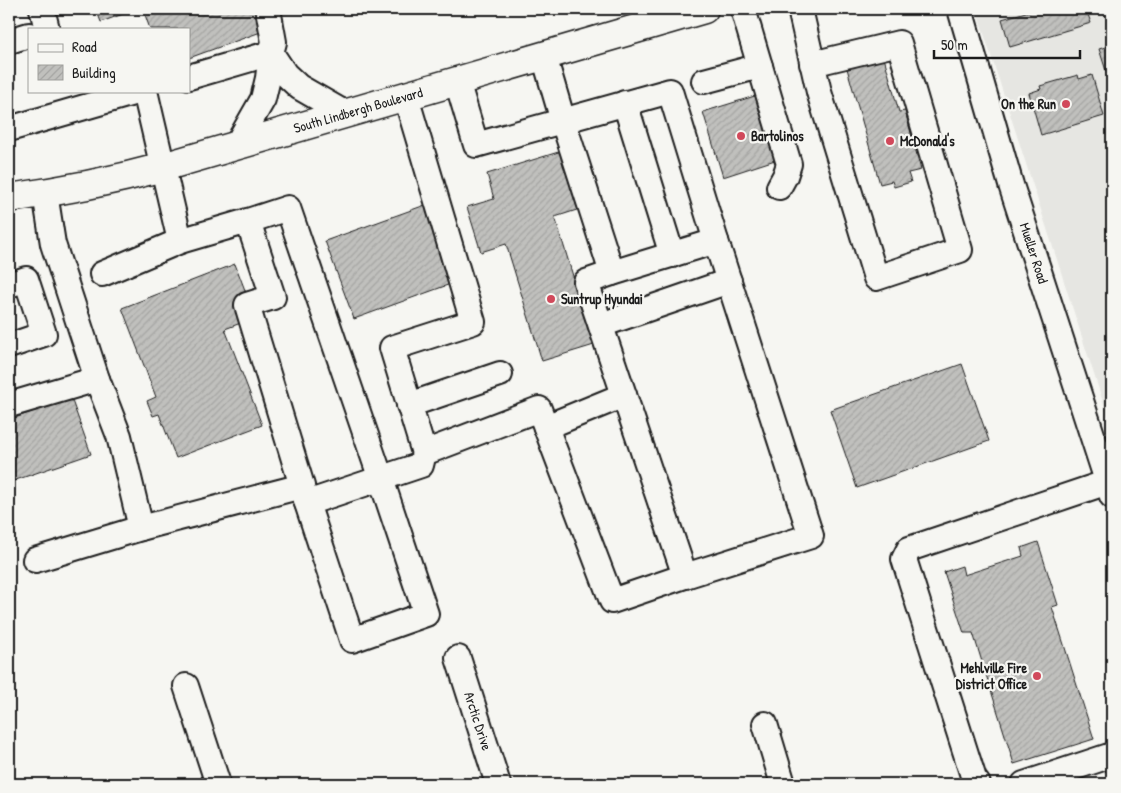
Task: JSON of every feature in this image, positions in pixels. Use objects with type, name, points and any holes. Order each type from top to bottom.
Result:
[{"type":"main road","name":"South Lindbergh Boulevard","points":[[9,198],[45,194],[118,180],[704,9]]},
{"type":"street","points":[[42,9],[47,28]]},
{"type":"street","points":[[236,146],[263,99],[268,78],[274,42],[268,9]]},
{"type":"street","points":[[743,9],[789,164],[786,176],[779,187]]},
{"type":"street","points":[[800,9],[818,92],[876,278],[960,250],[899,43],[812,64]]},
{"type":"street","name":"Mueller Road","points":[[960,9],[1011,185],[1110,489]]},
{"type":"street","points":[[9,41],[28,35]]},
{"type":"street","points":[[190,77],[271,53]]},
{"type":"street","points":[[271,53],[285,74],[299,87],[346,114]]},
{"type":"street","points":[[544,56],[612,273]]},
{"type":"street","points":[[704,81],[760,66]]},
{"type":"street","points":[[424,452],[539,409],[612,601],[811,536],[670,91],[476,145],[457,81]]},
{"type":"street","points":[[9,129],[137,92]]},
{"type":"street","points":[[145,92],[180,241]]},
{"type":"street","points":[[35,560],[141,528],[381,479],[421,465],[424,452],[392,348],[473,322],[406,97]]},
{"type":"street","points":[[625,103],[672,255]]},
{"type":"street","points":[[45,194],[53,244],[97,379],[119,436],[141,528]]},
{"type":"street","points":[[102,274],[180,241],[288,208],[426,614],[352,640],[304,495],[248,306],[273,297],[248,221]]},
{"type":"street","points":[[685,576],[586,282],[716,241]]},
{"type":"street","points":[[9,285],[26,279],[44,334],[9,346]]},
{"type":"street","points":[[601,325],[729,281]]},
{"type":"street","points":[[409,405],[500,374]]},
{"type":"street","points":[[9,405],[97,379]]},
{"type":"street","points":[[546,427],[624,395]]},
{"type":"street","points":[[978,784],[974,780],[904,560],[909,549],[1110,489]]},
{"type":"street","name":"Arctic Drive","points":[[458,658],[498,784]]},
{"type":"street","points":[[186,686],[218,784]]},
{"type":"street","points":[[765,724],[783,784]]},
{"type":"street","points":[[1024,784],[1112,755]]},
{"type":"shaded area","points":[[976,9],[1112,9],[1112,430]]},
{"type":"building","points":[[96,9],[137,9],[101,22]]},
{"type":"building","points":[[143,9],[262,9],[269,29],[190,58],[190,28],[150,28]]},
{"type":"building","points":[[1036,9],[1086,9],[1091,23],[1010,47],[1002,19]]},
{"type":"building","points":[[1112,45],[1112,83],[1110,83],[1099,49]]},
{"type":"building","name":"McDonald's","points":[[883,54],[899,112],[905,111],[921,170],[908,173],[911,182],[894,187],[892,181],[880,184],[846,65]]},
{"type":"building","name":"On the Run","points":[[1078,75],[1079,79],[1092,75],[1104,116],[1041,135],[1029,93],[1041,89],[1040,86]]},
{"type":"building","name":"Bartolinos","points":[[758,95],[778,159],[723,177],[703,112]]},
{"type":"building","name":"Suntrup Hyundai","points":[[565,150],[583,208],[555,217],[594,345],[542,361],[506,244],[481,252],[467,207],[494,199],[487,174]]},
{"type":"building","points":[[428,204],[456,282],[354,319],[325,241]]},
{"type":"building","points":[[235,264],[248,298],[246,321],[225,329],[262,425],[176,458],[159,414],[153,416],[147,401],[156,397],[122,308]]},
{"type":"building","points":[[962,364],[989,441],[857,488],[830,410]]},
{"type":"building","points":[[71,398],[91,454],[10,482],[9,420]]},
{"type":"building","points":[[1038,542],[1058,605],[1052,607],[1094,739],[1014,764],[973,633],[964,633],[944,572],[962,566],[964,575],[1023,556],[1021,548]]},
{"type":"place","name":"On the Run","points":[[1066,104]]},
{"type":"place","name":"Bartolinos","points":[[741,136]]},
{"type":"place","name":"McDonald's","points":[[890,141]]},
{"type":"place","name":"Suntrup Hyundai","points":[[551,299]]},
{"type":"place","name":"Mehlville Fire District Office","points":[[1037,676]]}]
